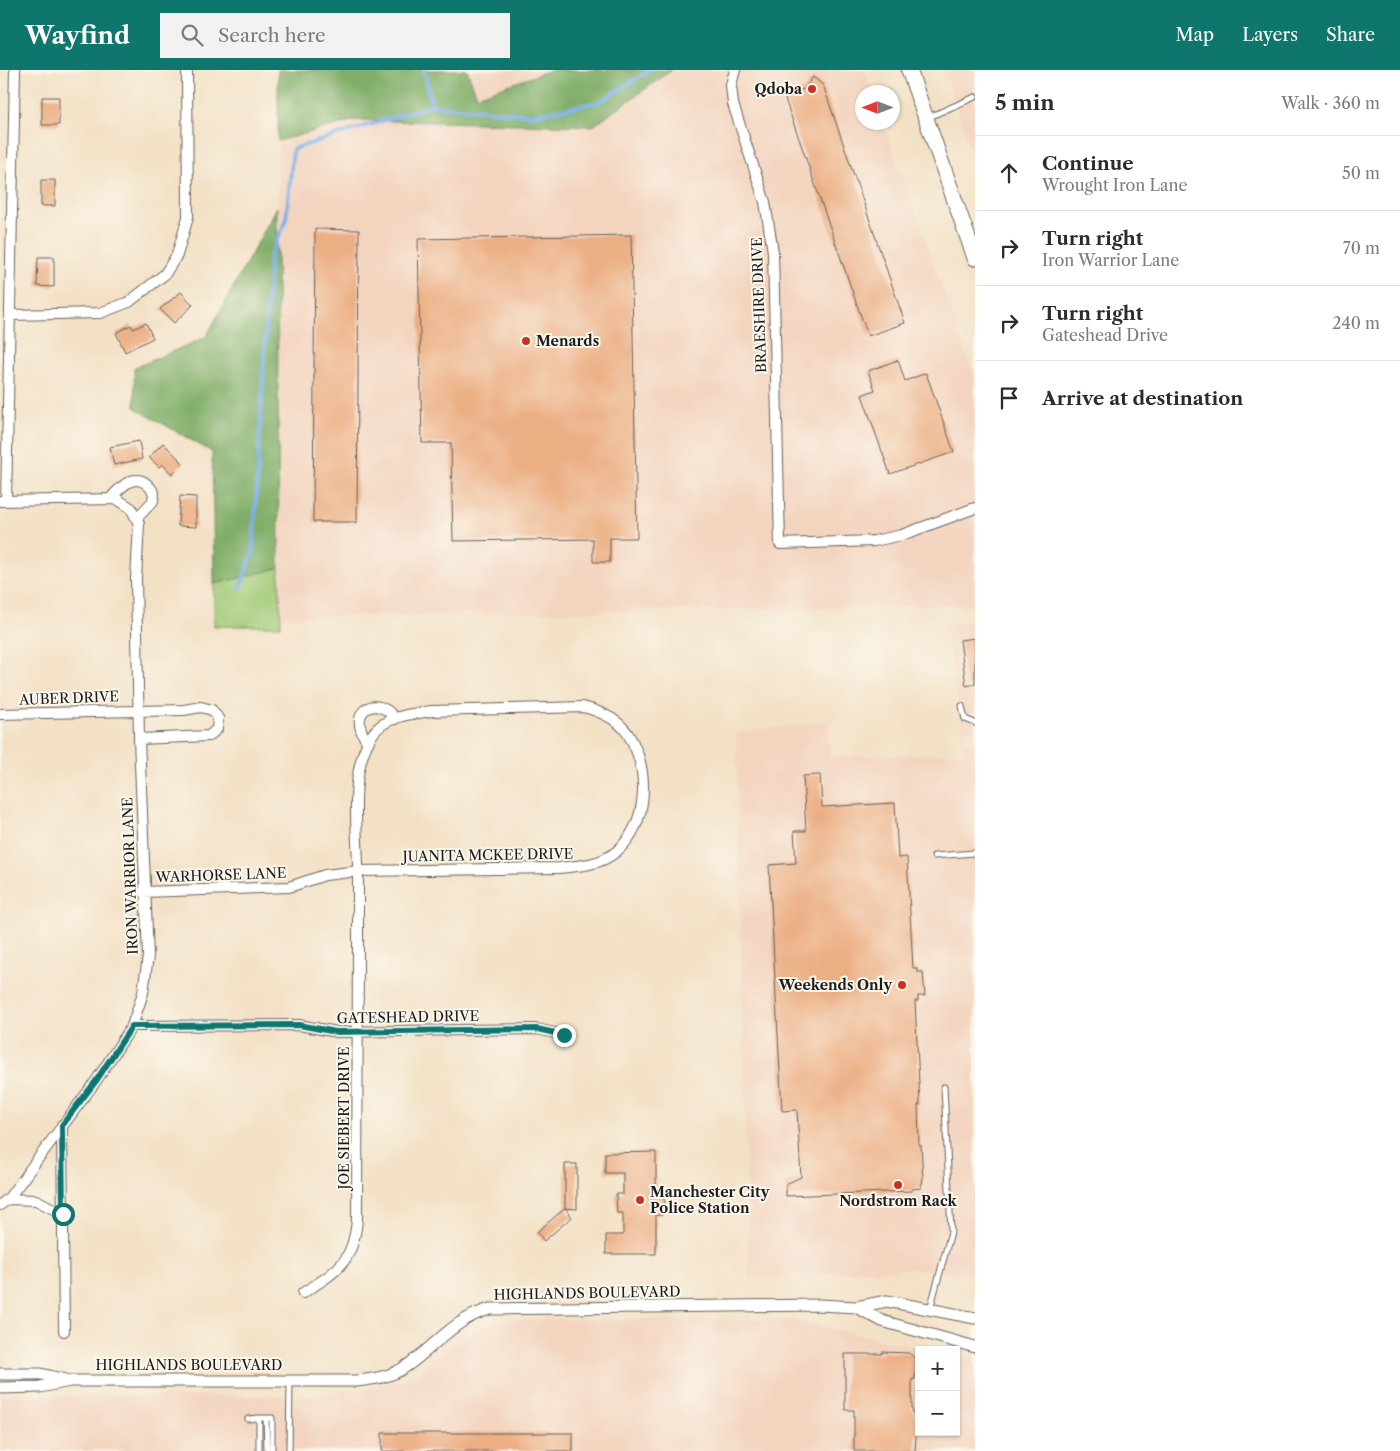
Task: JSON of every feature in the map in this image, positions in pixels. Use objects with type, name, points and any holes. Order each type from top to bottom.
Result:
[{"type":"main road","points":[[909,70],[975,258]]},
{"type":"street","points":[[15,70],[11,315],[3,501],[110,499],[125,503],[136,516],[153,501],[154,493],[148,485],[140,481],[131,480],[124,483],[110,499]]},
{"type":"street","points":[[11,315],[100,313],[129,302],[165,274],[177,256],[188,217],[187,70]]},
{"type":"street","name":"BRAESHIRE DRIVE","points":[[735,70],[731,85],[733,104],[765,202],[772,252],[780,544],[874,542],[902,535],[975,508]]},
{"type":"street","name":"IRON WARRIOR LANE","points":[[4,1202],[96,1081],[132,1026],[142,993],[148,956],[143,892],[138,739],[136,516]]},
{"type":"street","points":[[368,743],[359,725],[359,717],[363,710],[371,706],[379,708],[392,715],[395,719]]},
{"type":"street","points":[[138,710],[184,710],[207,707],[218,718],[217,729],[209,736],[138,739]]},
{"type":"street","name":"JUANITA MCKEE DRIVE","points":[[358,871],[584,866],[601,861],[617,852],[632,834],[640,816],[643,801],[638,756],[627,733],[609,717],[597,710],[583,707],[432,710],[379,725]]},
{"type":"street","name":"AUBER DRIVE","points":[[0,714],[138,710]]},
{"type":"street","name":"JOE SIEBERT DRIVE","points":[[303,1293],[335,1272],[351,1250],[355,1240],[359,771],[363,752],[379,725]]},
{"type":"street","name":"WARHORSE LANE","points":[[143,892],[289,887],[325,875],[358,871]]},
{"type":"street","name":"GATESHEAD DRIVE","points":[[132,1026],[299,1025],[336,1032],[537,1029],[564,1035]]},
{"type":"street","points":[[62,1125],[64,1331]]},
{"type":"street","points":[[4,1202],[36,1200],[63,1214]]},
{"type":"street","name":"HIGHLANDS BOULEVARD","points":[[0,1388],[40,1387],[70,1381],[357,1381],[380,1378],[404,1368],[462,1319],[490,1309],[820,1305],[856,1307],[887,1301],[975,1318]]},
{"type":"street","name":"HIGHLANDS BOULEVARD","points":[[856,1307],[882,1321],[975,1347]]},
{"type":"street","name":"HIGHLANDS BOULEVARD","points":[[0,1374],[41,1374],[70,1381]]},
{"type":"lane","points":[[926,118],[975,98]]},
{"type":"lane","points":[[962,706],[965,718],[975,723]]},
{"type":"lane","points":[[934,856],[975,853]]},
{"type":"lane","points":[[930,1309],[951,1232],[944,1087]]},
{"type":"lane","points":[[289,1451],[290,1380]]},
{"type":"lane","points":[[259,1451],[260,1418]]},
{"type":"lane","points":[[266,1418],[267,1451]]},
{"type":"lane","points":[[248,1419],[272,1418],[272,1451]]},
{"type":"shaded area","points":[[467,70],[551,70],[477,96]]},
{"type":"shaded area","points":[[672,70],[864,70],[869,85],[855,85],[855,130],[886,130],[975,379],[975,605],[280,617],[278,141],[355,120],[593,126]]},
{"type":"shaded area","points":[[945,70],[975,70],[975,165]]},
{"type":"shaded area","points":[[944,622],[975,622],[975,729],[962,730]]},
{"type":"shaded area","points":[[828,721],[830,757],[963,753],[964,742],[975,741],[975,1275],[907,1269],[749,1278],[736,733]]},
{"type":"shaded area","points":[[496,1320],[796,1320],[915,1347],[915,1436],[960,1436],[960,1357],[975,1360],[975,1451],[0,1451],[0,1396],[325,1396],[412,1379],[430,1359]]},
{"type":"green space","points":[[278,70],[467,70],[477,96],[551,70],[672,70],[593,126],[355,120],[278,141]]},
{"type":"green space","points":[[277,207],[279,568],[214,584],[212,452],[135,408],[134,368],[206,337]]},
{"type":"green space","points":[[279,568],[281,626],[214,626],[214,584]]},
{"type":"building","points":[[813,77],[823,85],[905,323],[868,336],[784,96],[804,89]]},
{"type":"building","points":[[42,97],[59,97],[59,125],[42,125]]},
{"type":"building","points":[[41,180],[55,180],[55,206],[41,206]]},
{"type":"building","points":[[315,229],[359,230],[357,522],[313,522]]},
{"type":"building","name":"Menards","points":[[631,235],[637,538],[610,538],[610,562],[593,562],[593,539],[453,541],[451,443],[422,443],[418,239]]},
{"type":"building","points":[[38,257],[54,257],[54,287],[37,286]]},
{"type":"building","points":[[181,292],[193,305],[174,323],[160,309]]},
{"type":"building","points":[[146,323],[153,338],[125,352],[116,333],[131,325],[133,329]]},
{"type":"building","points":[[898,360],[905,381],[926,373],[954,452],[890,474],[862,395],[875,390],[868,371]]},
{"type":"building","points":[[139,441],[142,459],[114,465],[110,447]]},
{"type":"building","points":[[163,443],[183,463],[172,474],[162,464],[159,467],[149,457]]},
{"type":"building","points":[[180,496],[196,497],[196,527],[178,526]]},
{"type":"building","points":[[975,638],[975,684],[966,686],[960,640]]},
{"type":"building","points":[[820,775],[822,807],[895,803],[898,858],[907,857],[913,968],[917,968],[917,972],[923,972],[925,996],[918,996],[918,1001],[915,1001],[920,1105],[918,1105],[919,1145],[921,1145],[923,1179],[921,1188],[912,1189],[912,1191],[786,1196],[786,1184],[801,1177],[797,1110],[782,1111],[769,865],[796,863],[794,831],[806,831],[803,776]]},
{"type":"building","name":"Manchester City Police Station","points":[[656,1152],[656,1192],[662,1192],[665,1203],[662,1215],[656,1215],[656,1254],[606,1254],[606,1235],[623,1235],[623,1213],[617,1213],[616,1194],[623,1194],[623,1173],[605,1173],[605,1153]]},
{"type":"building","points":[[565,1164],[577,1164],[577,1209],[565,1208]]},
{"type":"building","points":[[565,1208],[572,1217],[544,1241],[537,1232]]},
{"type":"building","points":[[882,1352],[909,1353],[915,1358],[915,1379],[912,1379],[912,1409],[915,1418],[915,1451],[854,1451],[854,1410],[845,1410],[845,1354],[882,1354]]},
{"type":"building","points":[[382,1433],[573,1433],[573,1451],[382,1451]]},
{"type":"waterway","points":[[424,70],[432,105]]},
{"type":"waterway","points":[[240,588],[253,552],[270,257],[286,220],[293,149],[432,105],[531,115],[599,102],[650,70]]},
{"type":"place","name":"Qdoba","points":[[812,89]]},
{"type":"place","name":"Menards","points":[[526,341]]},
{"type":"place","name":"Weekends Only","points":[[902,985]]},
{"type":"place","name":"Nordstrom Rack","points":[[898,1185]]},
{"type":"place","name":"Manchester City Police Station","points":[[640,1200]]},
{"type":"route","points":[[63,1214],[62,1125],[96,1081],[132,1026],[299,1025],[317,1030],[336,1032],[537,1029],[564,1035]]}]
